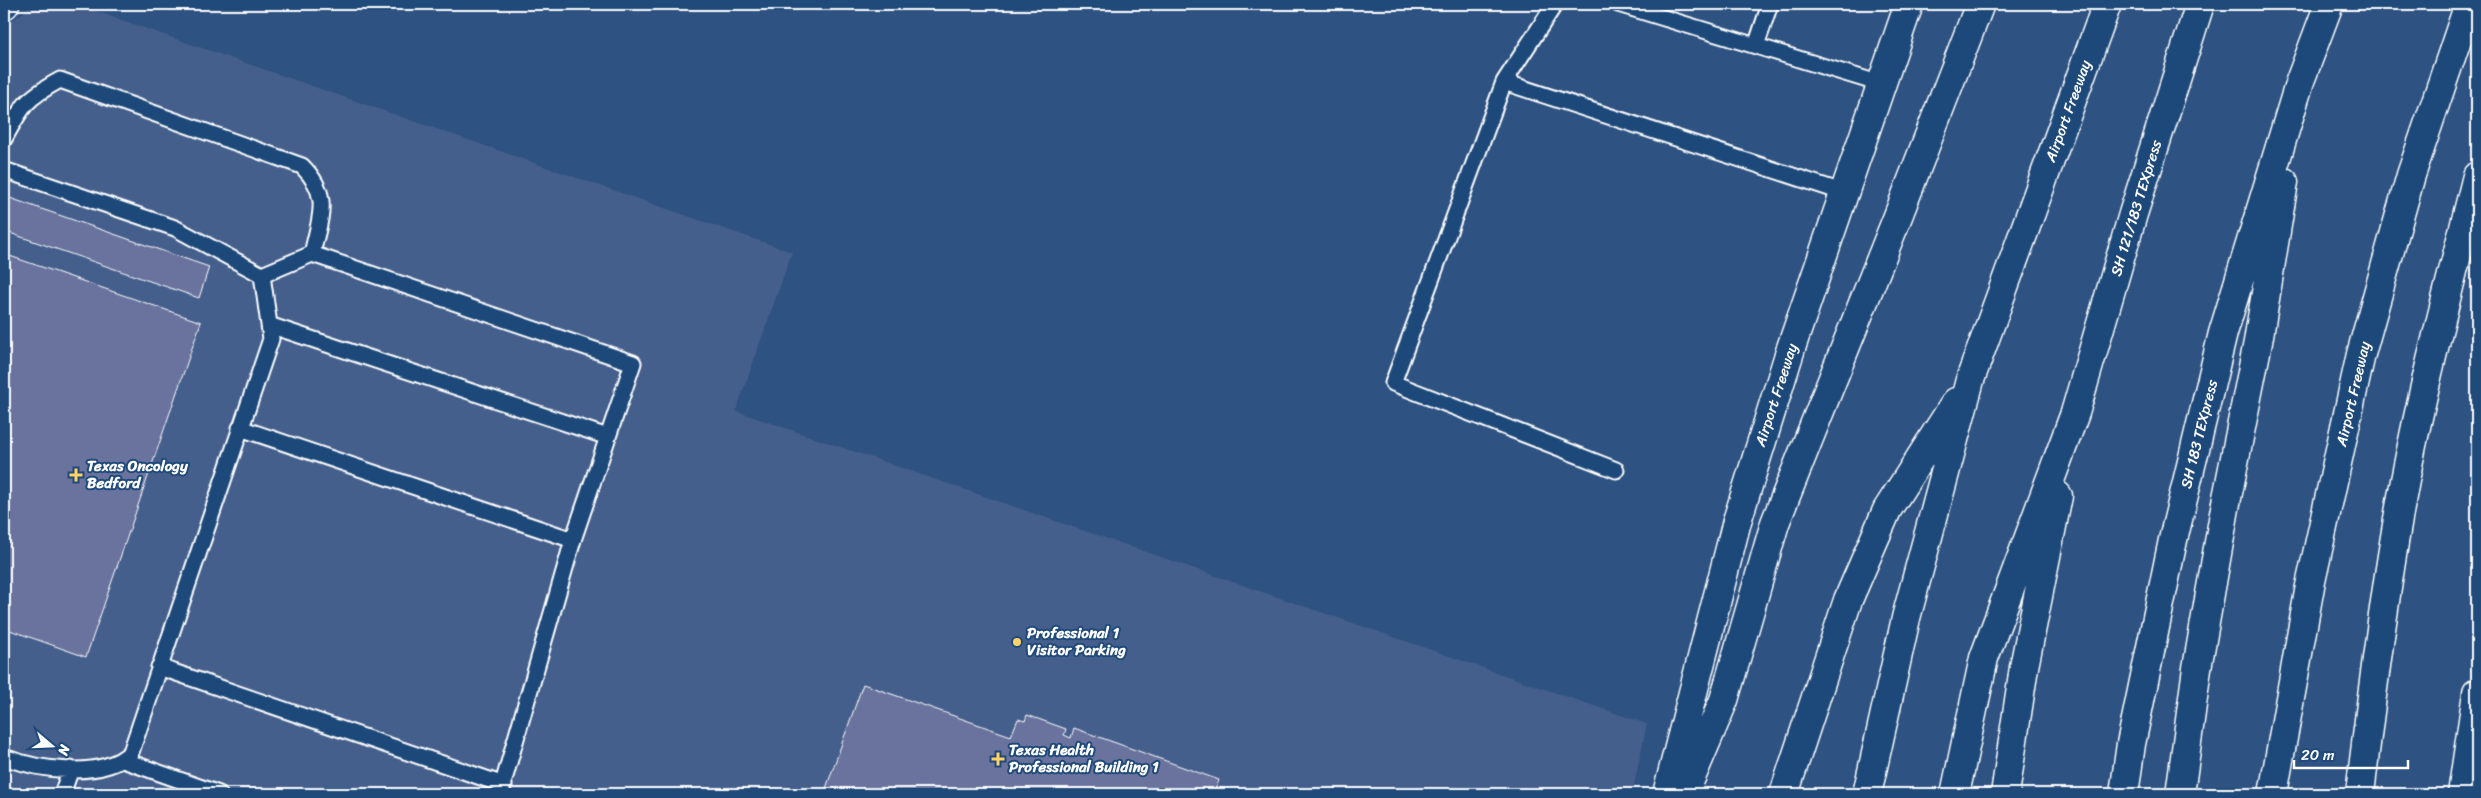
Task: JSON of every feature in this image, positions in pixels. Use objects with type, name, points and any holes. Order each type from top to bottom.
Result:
[{"type":"main road","name":"Airport Freeway","points":[[1667,794],[1711,615],[1737,521],[1791,348],[1909,4]]},
{"type":"main road","points":[[1684,794],[1724,700],[1775,523],[1898,216],[1980,4]]},
{"type":"main road","name":"Airport Freeway","points":[[1867,794],[1906,618],[1970,380],[2106,4]]},
{"type":"main road","name":"SH 121/183 TEXpress","points":[[2075,414],[2133,214],[2200,4]]},
{"type":"main road","points":[[2180,794],[2197,668],[2225,508],[2258,342],[2300,81],[2329,4]]},
{"type":"main road","name":"Airport Freeway","points":[[2273,794],[2310,586],[2361,354],[2411,175],[2469,4]]},
{"type":"main road","name":"SH 183 TEXpress","points":[[2124,794],[2131,744],[2173,540],[2223,333],[2300,81]]},
{"type":"main road","points":[[2360,794],[2369,711],[2399,512],[2427,374],[2477,176]]},
{"type":"main road","points":[[1784,794],[1848,600],[1887,510],[1970,380]]},
{"type":"main road","points":[[1955,794],[1984,658],[2075,414]]},
{"type":"main road","points":[[2005,794],[2024,667],[2075,414]]},
{"type":"main road","points":[[2462,794],[2477,693]]},
{"type":"lane","points":[[1555,4],[1504,82],[1394,383],[1616,470]]},
{"type":"lane","points":[[1618,4],[1881,84]]},
{"type":"lane","points":[[1756,46],[1770,4]]},
{"type":"lane","points":[[4,139],[23,105],[38,92],[60,80],[302,166],[314,179],[323,201],[312,254]]},
{"type":"lane","points":[[1504,82],[1844,193]]},
{"type":"lane","points":[[4,170],[175,228],[262,275]]},
{"type":"lane","points":[[159,667],[502,790],[573,540],[632,364],[312,254],[262,275]]},
{"type":"lane","points":[[4,757],[20,763],[90,771],[123,760],[131,752],[271,339],[262,275]]},
{"type":"lane","points":[[269,325],[608,437]]},
{"type":"lane","points":[[240,428],[573,540]]},
{"type":"lane","points":[[123,760],[219,794]]},
{"type":"lane","points":[[62,794],[71,769]]},
{"type":"shaded area","points":[[34,4],[75,4],[792,252],[736,411],[1647,724],[1632,794],[4,794],[4,27]]},
{"type":"building","points":[[4,196],[209,267],[199,298],[4,231]]},
{"type":"building","name":"Texas Oncology Bedford","points":[[4,254],[201,322],[86,657],[4,628]]},
{"type":"building","name":"Texas Health Professional Building 1","points":[[863,684],[1011,736],[1018,719],[1025,721],[1027,715],[1066,729],[1064,735],[1071,738],[1074,728],[1219,780],[1214,794],[824,794]]},
{"type":"place","name":"Texas Oncology Bedford","points":[[76,475]]},
{"type":"place","name":"Professional 1 Visitor Parking","points":[[1017,642]]},
{"type":"place","name":"Texas Health Professional Building 1","points":[[998,759]]}]
